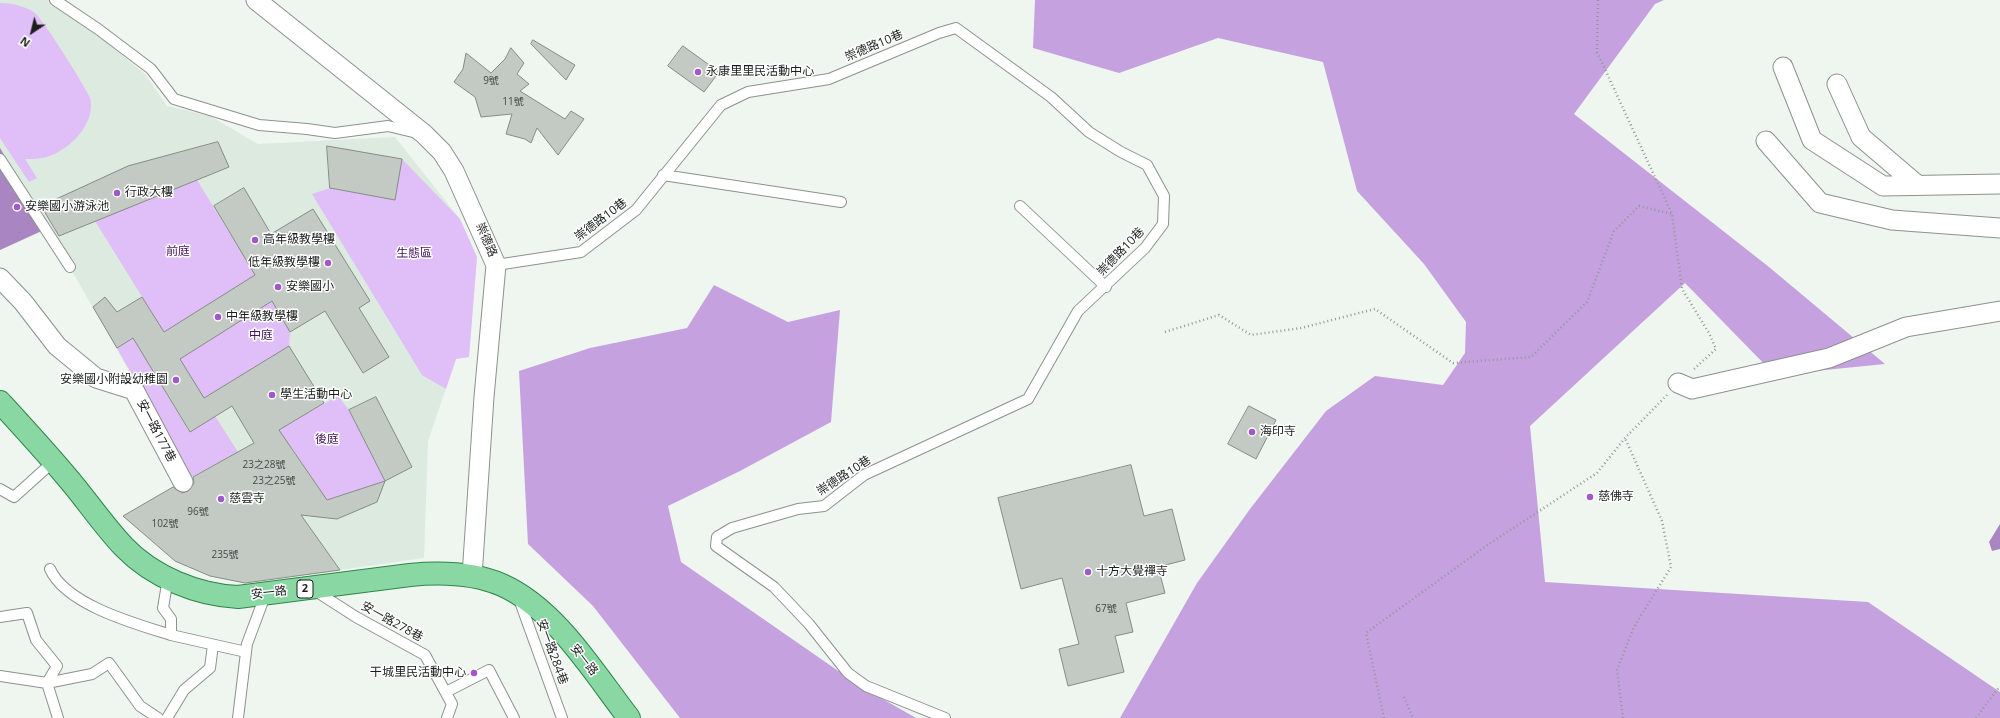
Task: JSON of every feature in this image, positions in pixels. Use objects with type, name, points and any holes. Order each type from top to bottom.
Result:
[{"type":"main road","name":"安一路","points":[[0,402],[54,461],[124,547],[148,566],[168,578],[191,588],[226,596],[238,597],[437,573],[472,576],[502,586],[534,606],[565,636],[629,718]]},
{"type":"street","name":"崇德路","points":[[256,0],[424,134],[442,152],[454,171],[496,264],[484,397],[472,576]]},
{"type":"street","points":[[1783,67],[1812,140],[1883,186],[1916,184],[2000,184]]},
{"type":"street","points":[[1837,84],[1861,137],[1916,184]]},
{"type":"street","points":[[1766,141],[1820,202],[1892,220],[2000,228]]},
{"type":"street","name":"安一路177巷","points":[[0,278],[23,302],[63,351],[96,378],[134,390],[183,482]]},
{"type":"street","points":[[1678,383],[1692,388],[1821,360],[1906,327],[2000,312]]},
{"type":"lane","points":[[55,0],[98,29],[151,69],[174,99],[259,125],[335,133],[388,126],[424,134]]},
{"type":"lane","name":"崇德路10巷","points":[[496,264],[581,252],[636,210],[721,104],[748,92],[829,80],[938,34],[956,28],[1051,96],[1088,132],[1121,152],[1147,165],[1164,196],[1163,224],[1145,248],[1106,287],[1078,311],[1028,398],[864,475],[824,506],[798,509],[732,528],[717,537],[716,546],[774,587],[809,624],[848,673],[866,686],[945,718]]},
{"type":"lane","points":[[0,159],[70,267]]},
{"type":"lane","points":[[663,175],[841,202]]},
{"type":"lane","points":[[1020,206],[1106,287]]},
{"type":"lane","points":[[0,489],[14,497],[54,461]]},
{"type":"lane","points":[[50,569],[53,576],[77,597],[118,619],[171,635],[246,652]]},
{"type":"lane","points":[[168,578],[163,608],[171,619],[171,635]]},
{"type":"lane","name":"安一路278巷","points":[[310,588],[356,618],[425,655],[452,704],[447,718]]},
{"type":"lane","points":[[240,717],[247,644],[266,593]]},
{"type":"lane","name":"安一路284巷","points":[[517,594],[562,718]]},
{"type":"lane","points":[[0,617],[27,614],[36,640],[56,666],[47,683],[58,718]]},
{"type":"lane","points":[[168,718],[184,690],[210,668],[213,644]]},
{"type":"lane","points":[[0,676],[47,683],[92,674],[109,663],[140,706],[158,718]]},
{"type":"lane","points":[[446,692],[489,670],[514,718]]},
{"type":"path","points":[[1384,718],[1366,633],[1486,546],[1597,473],[1625,438],[1678,383],[1716,349],[1709,333],[1682,289],[1672,214],[1597,52],[1598,0]]},
{"type":"path","points":[[1165,332],[1219,315],[1251,335],[1301,328],[1375,309],[1453,363],[1531,357],[1587,302],[1614,231],[1639,206],[1672,214]]},
{"type":"path","points":[[1623,718],[1617,670],[1634,627],[1671,567],[1662,521],[1625,438]]},
{"type":"path","points":[[1976,718],[2000,686]]},
{"type":"path","points":[[1404,697],[1414,718]]},
{"type":"shaded area","name":"安樂國小","points":[[0,0],[60,0],[73,15],[145,74],[167,106],[210,116],[258,144],[395,137],[460,219],[477,257],[469,357],[456,359],[428,441],[424,558],[340,570],[251,445],[190,478],[48,229],[0,250]]},
{"type":"shaded area","points":[[1035,0],[1664,0],[1655,4],[1574,114],[1769,267],[1885,364],[1775,375],[1685,283],[1530,426],[1545,582],[1868,602],[2000,692],[2000,718],[1120,718],[1197,583],[1250,509],[1326,411],[1375,376],[1443,385],[1465,353],[1466,322],[1424,264],[1357,191],[1323,62],[1218,38],[1119,73],[1033,48]]},
{"type":"shaded area","name":"安樂國小游泳池","points":[[0,148],[48,228],[0,250]]},
{"type":"shaded area","points":[[714,285],[788,322],[840,310],[831,422],[740,471],[668,506],[681,562],[860,686],[916,718],[680,718],[593,606],[528,544],[519,371],[590,348],[687,328]]},
{"type":"shaded area","points":[[2000,524],[2000,549],[1992,551],[1989,542]]},
{"type":"green space","points":[[0,3],[18,5],[35,13],[64,54],[90,98],[91,108],[89,118],[84,128],[70,144],[52,155],[43,158],[25,159],[37,178],[29,182],[0,138]]},
{"type":"green space","name":"生態區","points":[[402,159],[460,219],[477,257],[469,357],[456,359],[446,389],[422,375],[312,194],[330,188],[395,200]]},
{"type":"green space","name":"前庭","points":[[197,180],[255,275],[164,332],[95,221]]},
{"type":"green space","name":"中庭","points":[[272,301],[290,332],[289,346],[220,388],[206,402],[180,359]]},
{"type":"green space","points":[[133,338],[189,432],[215,416],[238,452],[190,478],[117,348]]},
{"type":"green space","name":"後庭","points":[[338,396],[349,410],[385,481],[327,500],[290,445],[272,456],[251,445]]},
{"type":"building","points":[[533,40],[575,65],[566,80],[531,44]]},
{"type":"building","name":"永康里里民活動中心","points":[[683,46],[719,72],[704,92],[668,66]]},
{"type":"building","points":[[511,48],[524,63],[517,74],[529,84],[520,91],[565,119],[571,111],[584,119],[558,155],[537,128],[531,143],[525,139],[506,134],[512,114],[481,117],[475,97],[454,82],[463,69],[466,53],[491,73],[505,59]]},
{"type":"building","name":"行政大樓","points":[[218,142],[229,167],[59,236],[41,206],[128,166]]},
{"type":"building","points":[[327,146],[402,159],[395,200],[330,188]]},
{"type":"building","points":[[244,188],[271,234],[313,209],[370,301],[359,308],[389,357],[363,373],[325,311],[290,332],[272,301],[180,359],[204,398],[289,346],[324,403],[279,430],[327,500],[385,481],[377,502],[337,519],[301,515],[340,570],[245,583],[210,576],[175,561],[123,516],[173,487],[182,493],[188,491],[194,483],[193,477],[254,443],[232,406],[190,432],[133,338],[117,348],[93,307],[105,297],[117,312],[142,297],[164,332],[255,275],[214,206]]},
{"type":"building","points":[[376,397],[412,467],[385,481],[349,410]]},
{"type":"building","name":"海印寺","points":[[1249,406],[1276,420],[1256,459],[1228,444]]},
{"type":"building","name":"十方大覺禪寺","points":[[1131,465],[1144,516],[1172,509],[1185,560],[1158,567],[1165,593],[1126,603],[1133,632],[1115,636],[1124,672],[1068,686],[1059,649],[1079,644],[1062,578],[1021,589],[998,498]]},
{"type":"place","name":"永康里里民活動中心","points":[[698,72]]},
{"type":"place","name":"行政大樓","points":[[117,193]]},
{"type":"place","name":"安樂國小游泳池","points":[[17,207]]},
{"type":"place","name":"高年級教學樓","points":[[255,240]]},
{"type":"place","name":"低年級教學樓","points":[[328,263]]},
{"type":"place","name":"安樂國小","points":[[278,287]]},
{"type":"place","name":"中年級教學樓","points":[[218,317]]},
{"type":"place","name":"安樂國小附設幼稚園","points":[[176,380]]},
{"type":"place","name":"學生活動中心","points":[[272,395]]},
{"type":"place","name":"海印寺","points":[[1252,432]]},
{"type":"place","name":"慈佛寺","points":[[1590,497]]},
{"type":"place","name":"慈雲寺","points":[[221,499]]},
{"type":"place","name":"十方大覺禪寺","points":[[1088,572]]},
{"type":"place","name":"干城里民活動中心","points":[[474,673]]}]
